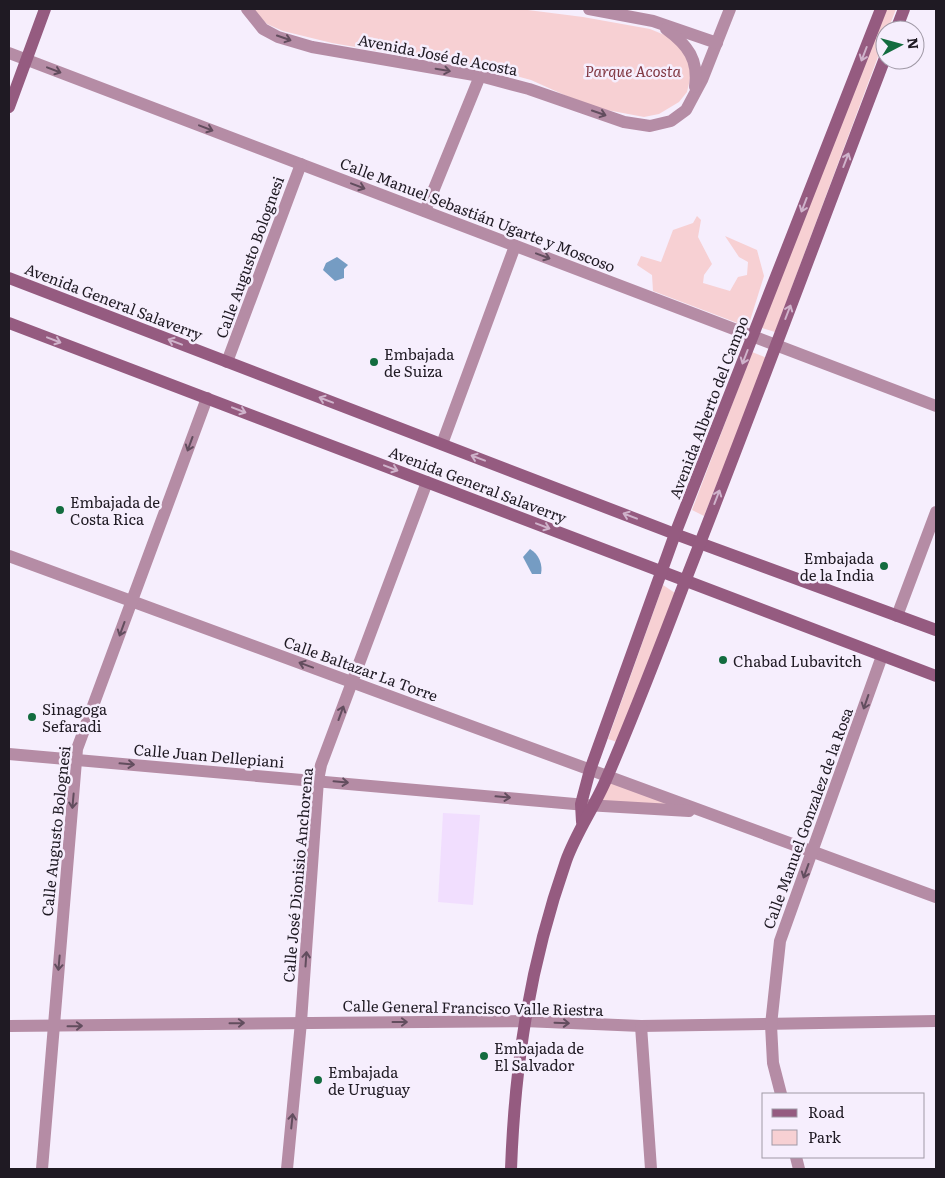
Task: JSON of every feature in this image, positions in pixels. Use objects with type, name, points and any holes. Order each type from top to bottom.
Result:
[{"type":"main road","points":[[9,107],[45,9]]},
{"type":"main road","name":"Avenida Alberto del Campo","points":[[511,1169],[513,1122],[524,1021],[539,952],[566,861],[587,805],[590,770],[675,534],[881,9]]},
{"type":"main road","name":"Avenida Alberto del Campo","points":[[587,805],[607,777],[686,581],[880,70]]},
{"type":"main road","name":"Avenida General Salaverry","points":[[9,278],[675,534],[936,630]]},
{"type":"main road","name":"Avenida General Salaverry","points":[[9,323],[936,676]]},
{"type":"street","name":"Avenida José de Acosta","points":[[247,9],[263,29],[278,37],[312,47],[480,76],[529,89],[638,125],[663,124],[679,116],[688,106]]},
{"type":"street","points":[[589,9],[653,21],[717,43]]},
{"type":"street","points":[[688,106],[717,43],[730,9]]},
{"type":"street","points":[[653,21],[682,41],[692,55],[696,72],[688,106]]},
{"type":"street","name":"Calle Manuel Sebastián Ugarte y Moscoso","points":[[9,53],[936,406]]},
{"type":"street","points":[[425,211],[480,76]]},
{"type":"street","name":"Calle Augusto Bolognesi","points":[[227,362],[301,164]]},
{"type":"street","points":[[442,444],[515,246]]},
{"type":"street","name":"Calle Augusto Bolognesi","points":[[42,1169],[78,748],[207,398]]},
{"type":"street","name":"Calle José Dionisio Anchorena","points":[[287,1169],[301,1022],[318,780],[352,682],[427,482]]},
{"type":"street","points":[[897,616],[936,512]]},
{"type":"street","name":"Calle Baltazar La Torre","points":[[9,556],[936,897]]},
{"type":"street","name":"Calle Manuel Gonzalez de la Rosa","points":[[781,1093],[773,1063],[771,1025],[780,941],[882,656]]},
{"type":"street","name":"Calle Juan Dellepiani","points":[[9,754],[587,805]]},
{"type":"street","name":"Calle Baltazar La Torre","points":[[587,805],[703,812]]},
{"type":"street","name":"Calle General Francisco Valle Riestra","points":[[9,1026],[524,1021],[642,1026],[936,1021]]},
{"type":"street","points":[[642,1026],[651,1169]]},
{"type":"shaded area","points":[[443,813],[480,815],[473,905],[438,902]]},
{"type":"green space","name":"Parque Acosta","points":[[252,9],[520,9],[583,17],[650,29],[672,38],[685,54],[690,67],[690,79],[687,92],[679,102],[659,114],[644,117],[591,107],[531,80],[505,73],[332,43],[283,31],[267,24]]},
{"type":"green space","points":[[884,9],[896,9],[892,20],[880,20]]},
{"type":"green space","points":[[875,32],[875,65],[775,332],[759,327]]},
{"type":"green space","points":[[697,216],[701,220],[698,237],[712,264],[704,275],[703,283],[730,291],[738,277],[747,275],[748,262],[739,257],[725,236],[757,250],[764,276],[748,327],[653,291],[652,275],[637,265],[641,256],[661,262],[673,230],[693,223]]},
{"type":"green space","points":[[752,352],[767,358],[704,516],[692,510]]},
{"type":"green space","points":[[663,585],[675,593],[620,743],[608,739]]},
{"type":"green space","points":[[607,779],[690,809],[600,802]]},
{"type":"water","points":[[337,257],[348,265],[344,269],[344,278],[335,281],[323,270],[326,263]]},
{"type":"water","points":[[530,549],[540,560],[541,574],[532,574],[523,557]]},
{"type":"place","name":"Embajada de Suiza","points":[[374,362]]},
{"type":"place","name":"Embajada de Costa Rica","points":[[60,510]]},
{"type":"place","name":"Embajada de la India","points":[[884,566]]},
{"type":"place","name":"Chabad Lubavitch","points":[[723,660]]},
{"type":"place","name":"Sinagoga Sefaradi","points":[[32,717]]},
{"type":"place","name":"Embajada de El Salvador","points":[[484,1056]]},
{"type":"place","name":"Embajada de Uruguay","points":[[318,1080]]}]
